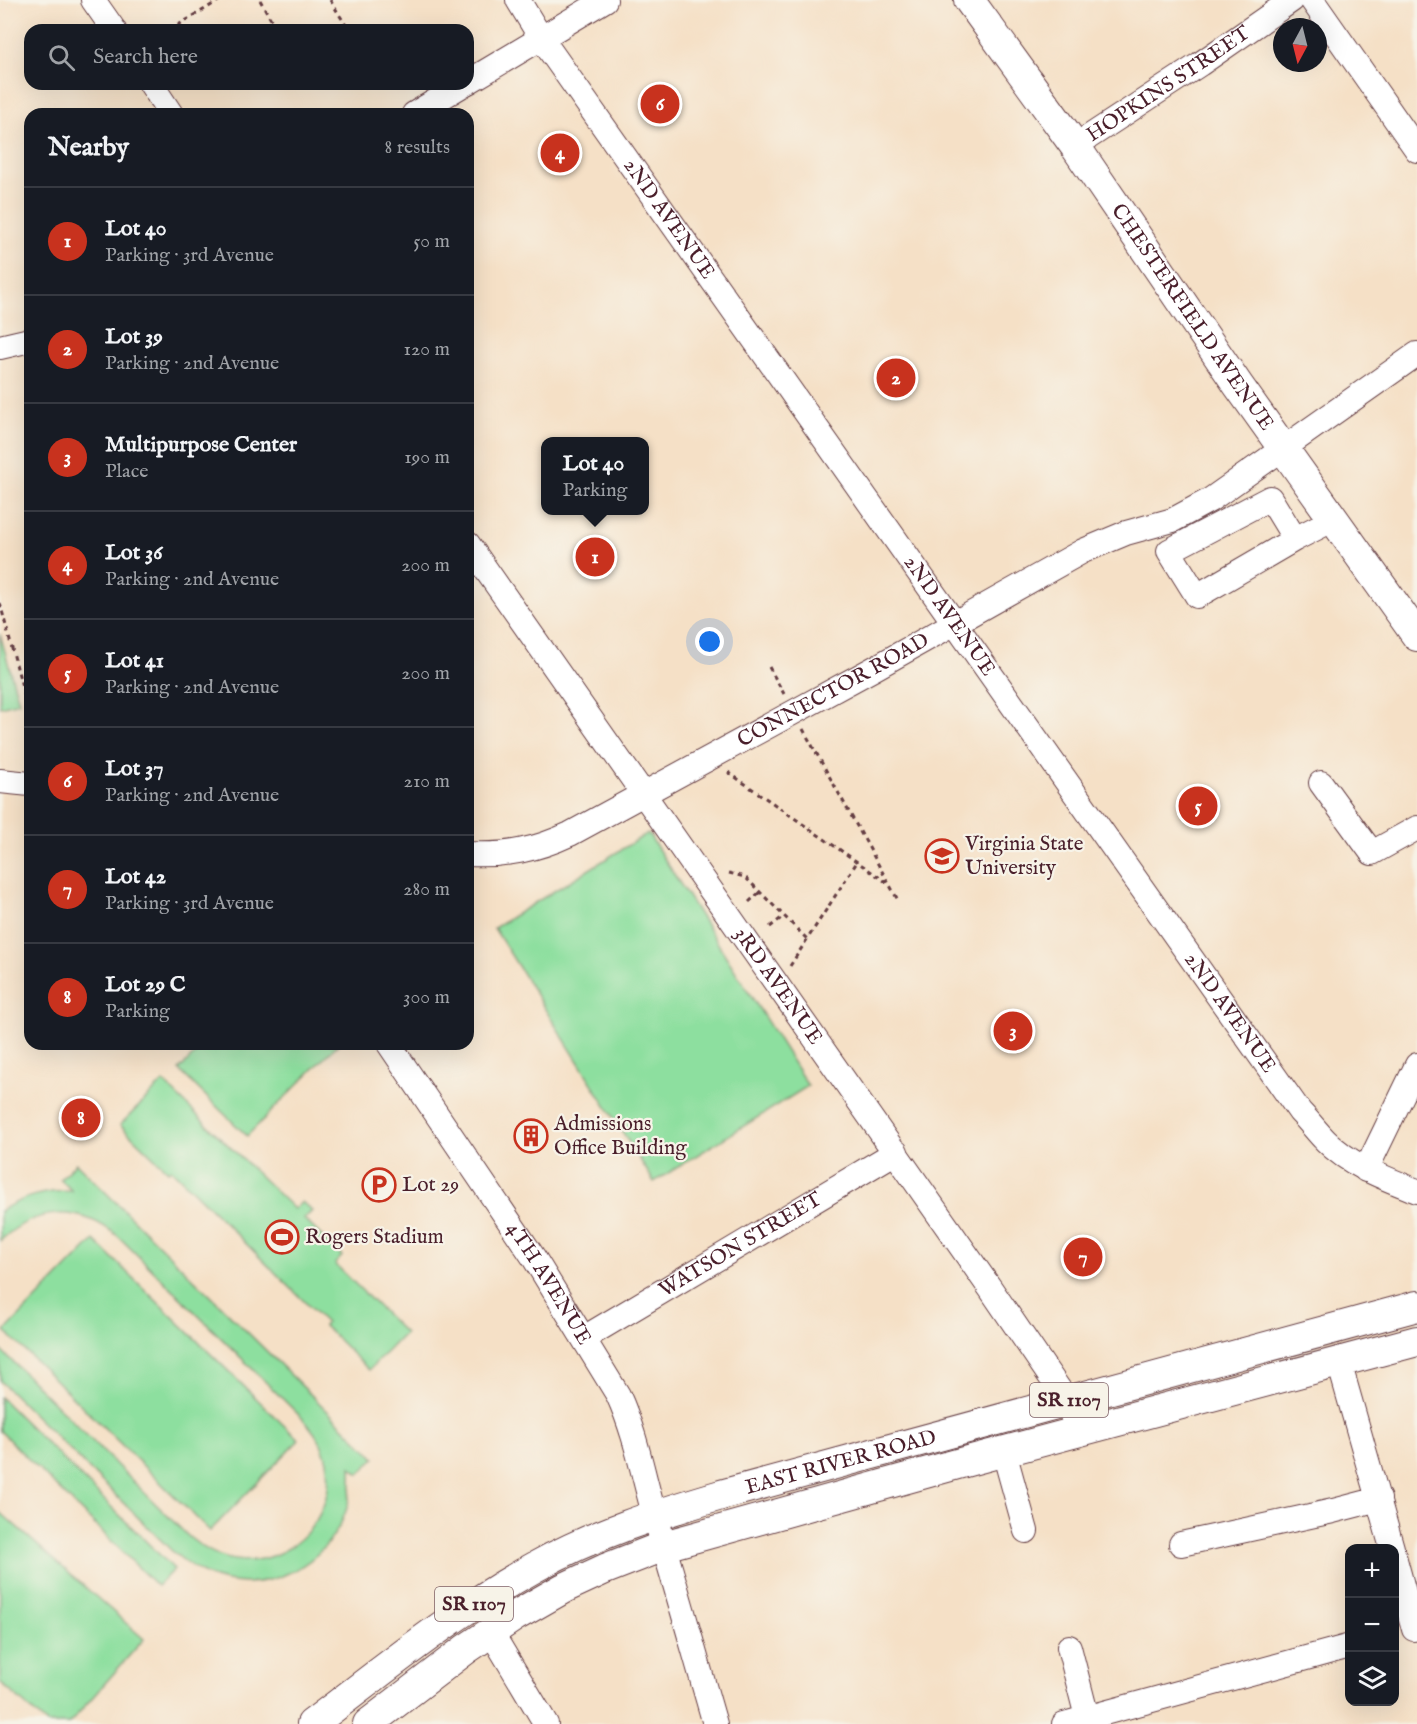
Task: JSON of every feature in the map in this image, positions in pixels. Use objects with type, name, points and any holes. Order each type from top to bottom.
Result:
[{"type":"main road","name":"CHESTERFIELD AVENUE","points":[[969,0],[1075,146],[1231,375],[1417,636]]},
{"type":"main road","name":"EAST RIVER ROAD","points":[[312,1724],[428,1636],[488,1595],[536,1566],[618,1528],[721,1495],[1417,1305]]},
{"type":"main road","name":"EAST RIVER ROAD","points":[[368,1724],[452,1660],[515,1616],[564,1588],[664,1546],[1417,1341]]},
{"type":"street","points":[[93,0],[110,24]]},
{"type":"street","name":"2ND AVENUE","points":[[518,0],[541,38],[1300,1112],[1339,1153],[1366,1170],[1417,1191]]},
{"type":"street","points":[[474,78],[605,0]]},
{"type":"street","name":"HOPKINS STREET","points":[[1075,146],[1292,0]]},
{"type":"street","points":[[1312,0],[1417,150]]},
{"type":"street","points":[[155,90],[167,108]]},
{"type":"street","points":[[424,108],[454,90]]},
{"type":"street","points":[[0,347],[24,341]]},
{"type":"street","name":"CONNECTOR ROAD","points":[[474,854],[504,854],[546,845],[570,834],[1105,541],[1173,520],[1190,511],[1210,500],[1284,449],[1417,354]]},
{"type":"street","points":[[1295,539],[1270,498],[1169,551],[1197,596],[1334,519]]},
{"type":"street","name":"3RD AVENUE","points":[[474,553],[896,1152],[1067,1401],[1078,1432]]},
{"type":"street","points":[[0,781],[24,783]]},
{"type":"street","points":[[1322,783],[1372,854],[1417,828]]},
{"type":"street","name":"4TH AVENUE","points":[[393,1050],[534,1258],[618,1395],[626,1412],[715,1724]]},
{"type":"street","points":[[1366,1170],[1417,1065]]},
{"type":"street","name":"WATSON STREET","points":[[584,1338],[896,1152]]},
{"type":"street","points":[[1339,1362],[1391,1544]]},
{"type":"street","points":[[1004,1452],[1026,1531]]},
{"type":"street","points":[[1181,1544],[1379,1499]]},
{"type":"street","points":[[1399,1579],[1408,1630]]},
{"type":"street","points":[[491,1632],[546,1724]]},
{"type":"street","points":[[1069,1647],[1088,1718]]},
{"type":"street","points":[[1064,1724],[1345,1647]]},
{"type":"path","points":[[180,24],[220,0]]},
{"type":"path","points":[[260,0],[274,24]]},
{"type":"path","points":[[330,0],[345,24]]},
{"type":"path","points":[[0,603],[24,694]]},
{"type":"path","points":[[769,667],[788,701]]},
{"type":"path","points":[[801,726],[898,900]]},
{"type":"path","points":[[719,766],[889,884]]},
{"type":"path","points":[[786,971],[857,862]]},
{"type":"path","points":[[729,873],[745,877],[807,939]]},
{"type":"path","points":[[749,902],[760,892]]},
{"type":"path","points":[[770,927],[784,916]]},
{"type":"green space","points":[[0,634],[19,702],[0,707]]},
{"type":"green space","points":[[648,833],[808,1086],[654,1182],[494,928]]},
{"type":"green space","points":[[199,1050],[332,1050],[247,1136],[179,1070]]},
{"type":"green space","name":"Rogers Stadium","points":[[163,1082],[294,1209],[302,1202],[312,1211],[304,1219],[342,1256],[335,1264],[405,1333],[369,1370],[324,1326],[326,1323],[171,1169],[168,1171],[120,1125]]},
{"type":"green space","points":[[76,1163],[375,1458],[359,1474],[351,1467],[350,1494],[342,1521],[318,1554],[302,1566],[264,1581],[245,1583],[225,1581],[196,1569],[174,1553],[0,1381],[0,1349],[189,1537],[218,1555],[229,1559],[252,1560],[274,1555],[293,1545],[309,1530],[321,1512],[327,1491],[328,1469],[322,1446],[314,1432],[119,1237],[89,1219],[59,1214],[29,1221],[14,1229],[0,1241],[0,1211],[34,1195],[72,1191],[60,1179]]},
{"type":"green space","points":[[94,1240],[299,1440],[210,1531],[5,1331]]},
{"type":"green space","points":[[0,1397],[174,1569],[157,1586],[0,1431]]},
{"type":"green space","points":[[0,1512],[144,1639],[69,1724],[47,1724],[0,1682]]},
{"type":"place","name":"Lot 37","points":[[660,104]]},
{"type":"place","name":"Lot 36","points":[[560,153]]},
{"type":"place","name":"Lot 39","points":[[896,378]]},
{"type":"place","name":"Lot 40","points":[[595,557]]},
{"type":"place","name":"Lot 41","points":[[1198,806]]},
{"type":"place","name":"Virginia State University","points":[[942,856]]},
{"type":"place","name":"Multipurpose Center","points":[[1013,1031]]},
{"type":"place","name":"Lot 29 C","points":[[81,1118]]},
{"type":"place","name":"Admissions Office Building","points":[[531,1136]]},
{"type":"place","name":"Lot 29","points":[[379,1185]]},
{"type":"place","name":"Rogers Stadium","points":[[282,1237]]},
{"type":"place","name":"Lot 42","points":[[1083,1257]]}]
